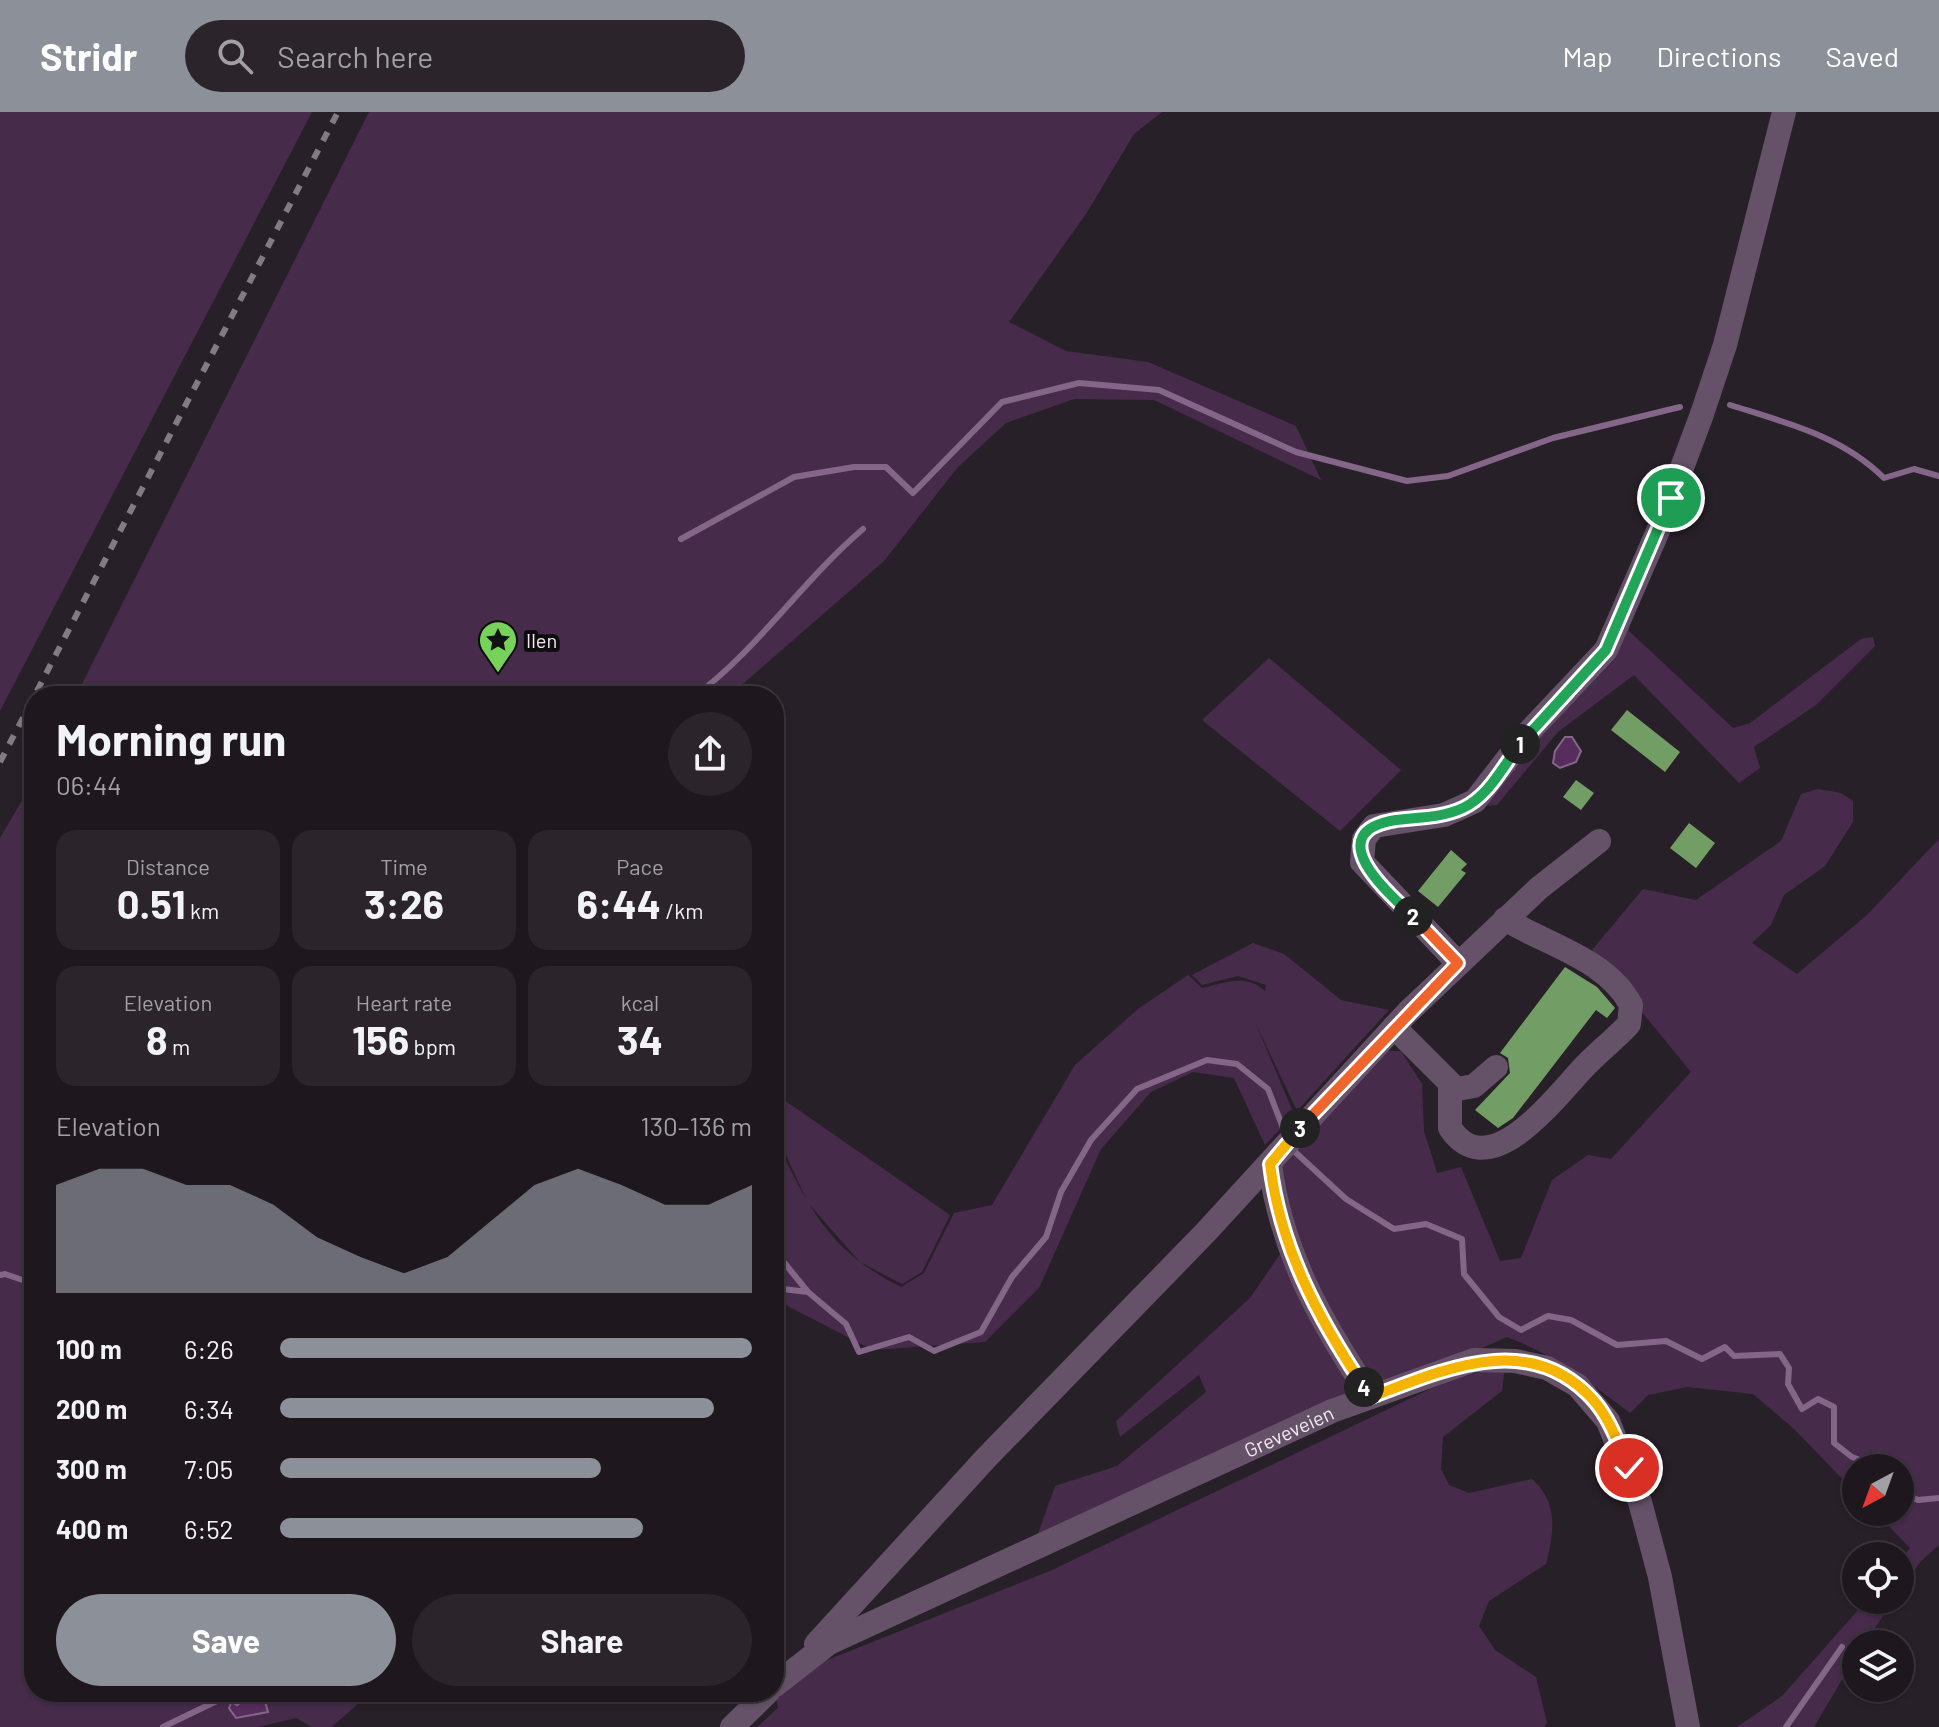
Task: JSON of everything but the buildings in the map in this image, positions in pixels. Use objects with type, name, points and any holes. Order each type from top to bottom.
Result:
[{"type":"street","points":[[1458,963],[1362,862],[1364,839],[1374,826],[1444,815],[1475,801],[1526,735],[1606,650],[1661,524],[1725,345],[1784,112]]},
{"type":"street","points":[[805,1659],[987,1457],[1270,1164],[1394,1027],[1505,919],[1599,841]]},
{"type":"street","points":[[1394,1027],[1445,1077],[1452,1090],[1450,1116],[1455,1135],[1476,1145],[1511,1139],[1534,1122],[1629,1024],[1631,1005],[1607,975],[1505,919]]},
{"type":"street","points":[[1452,1090],[1474,1086],[1496,1067]]},
{"type":"street","points":[[1270,1164],[1274,1201],[1294,1261],[1327,1333],[1371,1397]]},
{"type":"street","name":"Greveveien","points":[[784,1677],[829,1643],[963,1579],[1371,1397],[1474,1360],[1515,1361],[1547,1368],[1577,1385],[1595,1402],[1608,1421],[1640,1502],[1660,1577],[1688,1727]]},
{"type":"street","points":[[732,1727],[758,1702]]},
{"type":"shaded area","points":[[0,112],[312,112],[0,711]]},
{"type":"shaded area","points":[[369,112],[1162,112],[1134,134],[1086,214],[1009,322],[1066,351],[1148,362],[1296,426],[1321,480],[1154,400],[1074,399],[1006,423],[958,467],[884,561],[740,686],[81,686]]},
{"type":"shaded area","points":[[1631,608],[1629,631],[1733,728],[1750,723],[1861,639],[1873,637],[1875,646],[1816,705],[1754,747],[1760,768],[1739,783],[1634,675],[1558,732],[1497,805],[1472,807]]},
{"type":"shaded area","points":[[1269,658],[1401,770],[1340,831],[1202,720]]},
{"type":"shaded area","points":[[1565,737],[1572,737],[1581,751],[1576,762],[1560,768],[1553,763],[1555,751]]},
{"type":"shaded area","points":[[1818,789],[1841,793],[1853,801],[1853,822],[1825,866],[1784,895],[1771,925],[1752,943],[1797,974],[1867,915],[1939,839],[1939,1545],[1914,1571],[1914,1542],[1904,1542],[1889,1526],[1914,1526],[1914,1454],[1842,1454],[1842,1479],[1794,1429],[1753,1394],[1687,1387],[1648,1395],[1630,1413],[1556,1361],[1507,1337],[1034,1545],[1055,1486],[1117,1466],[1206,1392],[1199,1375],[1120,1437],[1116,1421],[1250,1298],[1285,1247],[1281,1164],[1387,1051],[1401,1051],[1422,1084],[1424,1131],[1437,1173],[1461,1167],[1500,1261],[1521,1258],[1552,1180],[1588,1155],[1611,1159],[1691,1072],[1637,1006],[1631,987],[1592,950],[1643,889],[1696,900],[1781,841],[1801,794]]},
{"type":"shaded area","points":[[24,797],[24,1702],[360,1702],[332,1727],[312,1727],[296,1718],[258,1727],[0,1727],[0,838]]},
{"type":"shaded area","points":[[1253,943],[1284,954],[1341,1000],[1389,1010],[1297,1111],[1255,1022],[1294,1114],[1265,1145],[1234,1078],[1193,1072],[1151,1092],[1101,1149],[1039,1288],[985,1342],[873,1350],[784,1304],[784,1156],[810,1205],[837,1241],[855,1258],[901,1287],[924,1273],[954,1213],[992,1205],[1075,1065],[1138,1009],[1188,975],[1202,988],[1243,981],[1258,985],[1265,991],[1266,985],[1238,976],[1202,985],[1192,975]]},
{"type":"shaded area","points":[[784,1100],[950,1215],[922,1272],[902,1284],[860,1262],[808,1203],[784,1151]]},
{"type":"shaded area","points":[[1505,1366],[1502,1391],[1443,1437],[1441,1469],[1449,1485],[1469,1493],[1532,1479],[1541,1488],[1550,1508],[1552,1530],[1546,1564],[1489,1601],[1479,1626],[1495,1650],[1536,1677],[1547,1723],[1544,1727],[757,1727],[778,1708],[777,1702],[784,1702],[784,1689],[805,1669],[1050,1571],[1453,1378]]},
{"type":"shaded area","points":[[1855,1614],[1884,1614],[1874,1630],[1842,1630],[1842,1680],[1814,1727],[1737,1727],[1782,1696]]},
{"type":"shaded area","points":[[231,1702],[265,1702],[268,1712],[236,1718],[229,1708]]},
{"type":"waterway","points":[[681,539],[794,477],[854,467],[886,467],[913,493],[1002,402],[1079,383],[1159,390],[1296,452],[1407,481],[1448,476],[1553,438],[1680,407]]},
{"type":"waterway","points":[[1730,405],[1832,441],[1884,478],[1914,469],[1939,476]]},
{"type":"waterway","points":[[707,686],[863,529]]},
{"type":"waterway","points":[[784,1262],[808,1292],[846,1324],[859,1352],[909,1337],[934,1351],[981,1332],[1012,1277],[1046,1237],[1061,1192],[1091,1140],[1137,1089],[1207,1060],[1237,1064],[1268,1089],[1285,1133]]},
{"type":"waterway","points":[[1294,1151],[1346,1199],[1394,1229],[1426,1224],[1462,1239],[1464,1274],[1499,1317],[1521,1330],[1548,1316],[1571,1320],[1617,1345],[1666,1341],[1702,1359],[1725,1347],[1734,1356],[1780,1354],[1789,1368],[1788,1384],[1802,1409],[1818,1399],[1834,1407],[1834,1443],[1848,1454]]},
{"type":"waterway","points":[[0,1275],[24,1281]]},
{"type":"waterway","points":[[784,1289],[808,1292]]},
{"type":"waterway","points":[[1914,1498],[1939,1498]]},
{"type":"waterway","points":[[1786,1727],[1842,1647]]},
{"type":"waterway","points":[[163,1727],[215,1702]]},
{"type":"railway","points":[[40,686],[338,112]]},
{"type":"railway","points":[[0,762],[24,716]]},
{"type":"place","name":"Ilen","points":[[498,674]]},
{"type":"route","points":[[1629,1468],[1608,1421],[1595,1402],[1577,1385],[1547,1368],[1515,1361],[1474,1360],[1371,1397],[1327,1333],[1314,1308],[1274,1201],[1270,1164],[1407,1013],[1458,963],[1388,893],[1362,862],[1361,847],[1368,832],[1374,826],[1394,820],[1444,815],[1464,808],[1485,792],[1526,735],[1606,650],[1671,498]]}]
